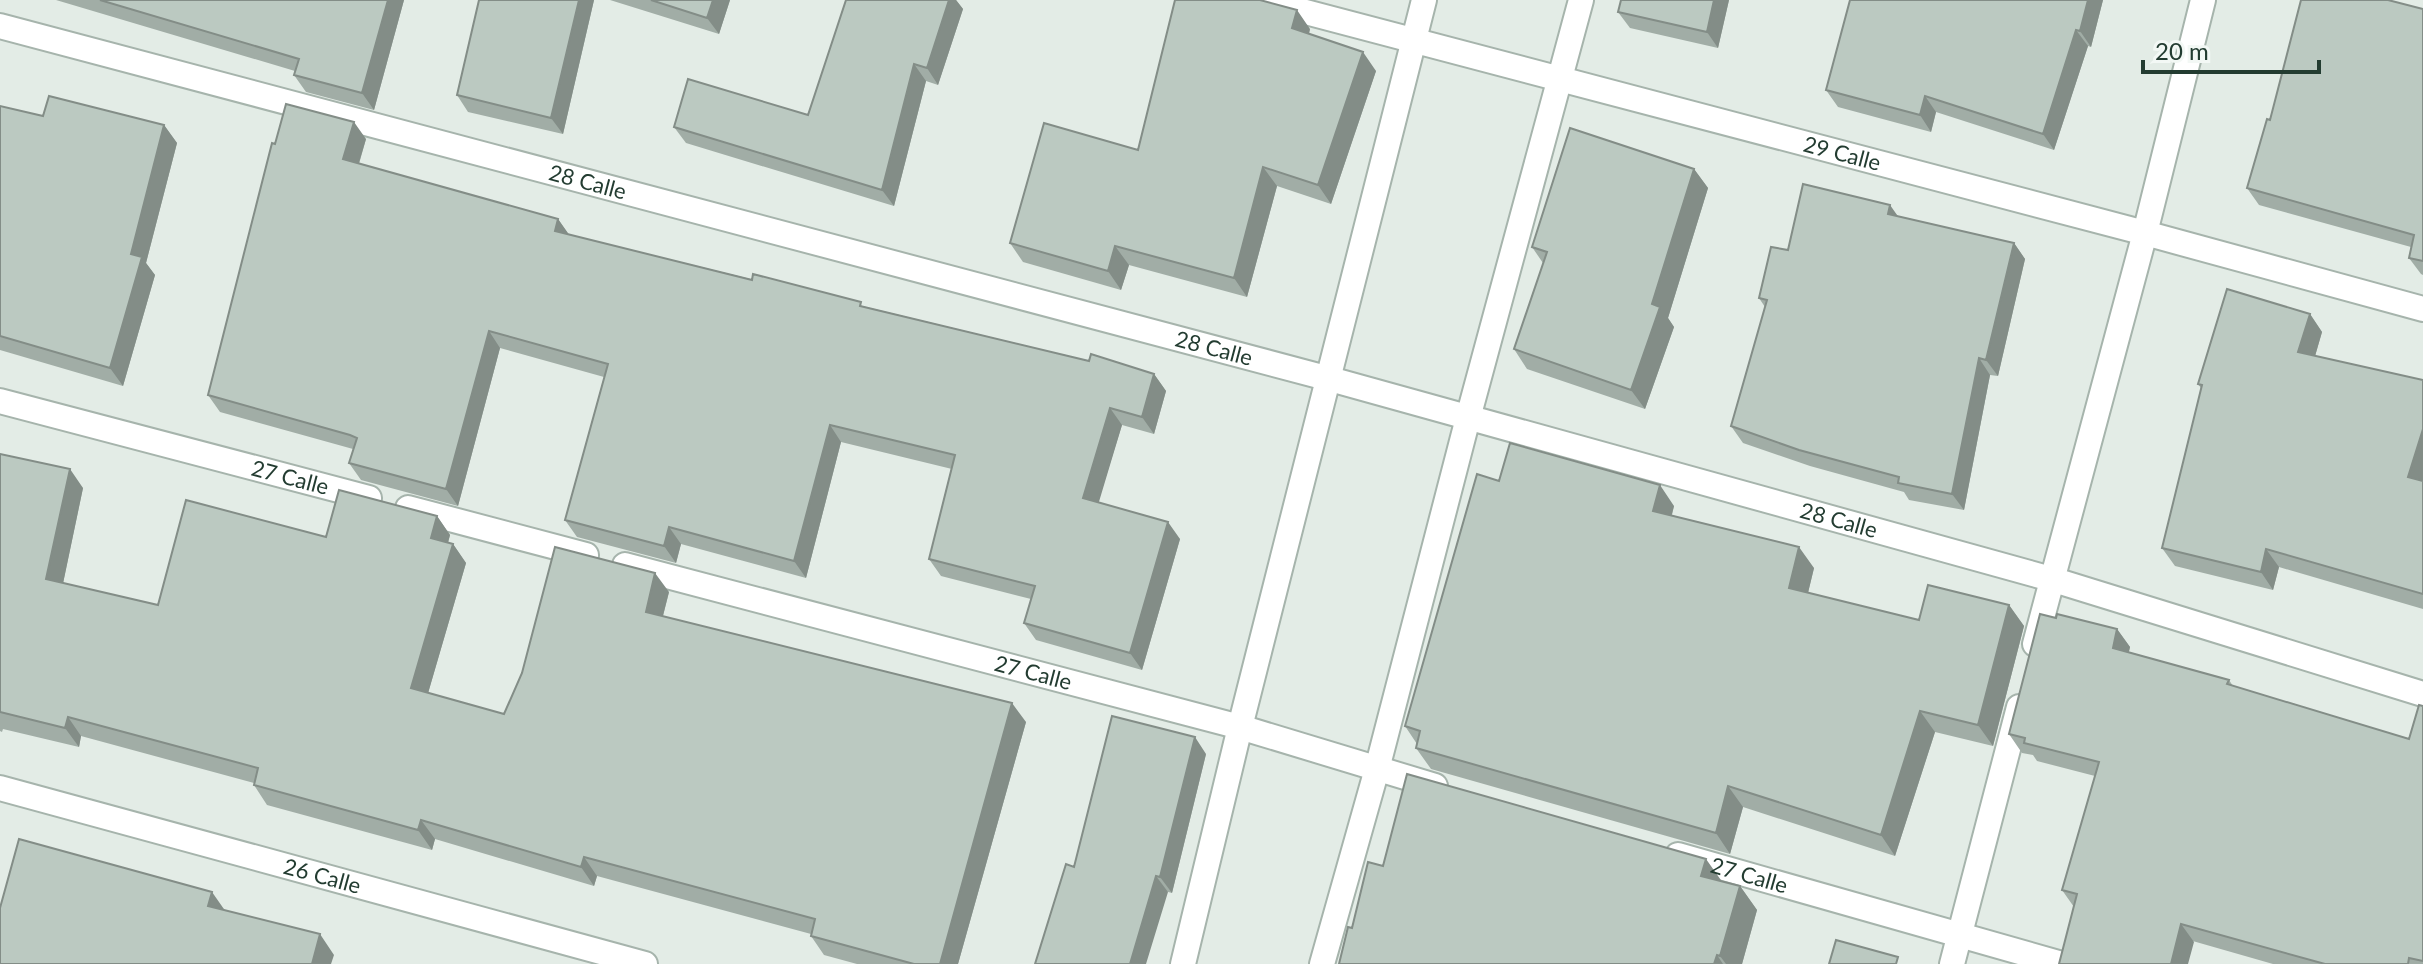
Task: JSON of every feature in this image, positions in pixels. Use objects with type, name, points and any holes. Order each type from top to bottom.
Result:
[{"type":"street","name":"29 Calle","points":[[1260,0],[2423,309]]},
{"type":"street","points":[[1183,964],[1424,0]]},
{"type":"street","points":[[1322,964],[1377,769],[1581,0]]},
{"type":"street","points":[[1952,964],[2051,579],[2145,233],[2203,0]]},
{"type":"street","name":"28 Calle","points":[[0,26],[1330,379],[2051,579],[2423,694]]},
{"type":"street","name":"27 Calle","points":[[0,401],[1240,727],[1453,791]]},
{"type":"street","name":"26 Calle","points":[[0,788],[645,964]]},
{"type":"street","name":"27 Calle","points":[[1653,848],[2062,964]]},
{"type":"building","points":[[100,0],[388,0],[362,93],[294,75],[299,59]]},
{"type":"building","points":[[479,0],[579,0],[551,118],[457,95]]},
{"type":"building","points":[[651,0],[713,0],[707,18]]},
{"type":"building","points":[[846,0],[949,0],[927,68],[914,64],[882,190],[674,127],[688,79],[808,115]]},
{"type":"building","points":[[1175,0],[1260,0],[1297,10],[1292,28],[1363,52],[1318,185],[1263,167],[1234,278],[1115,246],[1108,271],[1010,243],[1044,123],[1138,150]]},
{"type":"building","points":[[1621,0],[1714,0],[1707,32],[1618,12]]},
{"type":"building","points":[[1850,0],[2088,0],[2043,134],[1925,96],[1920,115],[1826,90]]},
{"type":"building","points":[[2301,0],[2388,0],[2423,9],[2423,261],[2409,258],[2414,235],[2247,188],[2267,119],[2270,120]]},
{"type":"building","points":[[49,96],[164,125],[131,254],[142,257],[110,368],[0,336],[0,106],[43,116]]},
{"type":"building","points":[[286,104],[354,122],[343,159],[558,219],[555,231],[752,280],[753,274],[861,302],[860,306],[1089,361],[1091,354],[1154,374],[1142,417],[1110,408],[1083,498],[1168,522],[1130,653],[1024,623],[1035,586],[929,559],[955,455],[830,425],[794,561],[669,527],[664,546],[565,520],[608,364],[489,331],[446,489],[349,463],[357,438],[350,435],[208,395],[272,143],[275,144]]},
{"type":"building","points":[[1570,128],[1694,169],[1652,304],[1660,307],[1631,390],[1514,349],[1547,252],[1532,247]]},
{"type":"building","points":[[1803,184],[1890,205],[1888,214],[2014,243],[1986,360],[1979,358],[1952,494],[1898,483],[1899,477],[1799,450],[1731,426],[1767,300],[1759,298],[1771,247],[1788,250]]},
{"type":"building","points":[[2227,289],[2310,314],[2298,352],[2423,380],[2423,429],[2408,477],[2423,481],[2423,594],[2266,549],[2261,572],[2162,548],[2202,385],[2198,384]]},
{"type":"building","points":[[1510,443],[1660,485],[1653,511],[1799,547],[1789,588],[1919,620],[1928,585],[2009,605],[1978,725],[1920,711],[1881,835],[1728,786],[1716,833],[1416,748],[1420,731],[1405,726],[1477,474],[1499,481]]},
{"type":"building","points":[[0,454],[70,469],[46,579],[158,605],[186,500],[326,537],[339,490],[437,516],[431,538],[453,544],[411,688],[504,714],[522,673],[555,547],[655,573],[646,612],[1012,703],[940,964],[914,964],[811,936],[815,919],[584,857],[581,867],[421,820],[418,830],[254,785],[258,768],[68,717],[65,728],[0,712]]},
{"type":"building","points":[[2040,614],[2056,618],[2057,614],[2117,629],[2113,648],[2229,680],[2227,684],[2409,739],[2419,705],[2423,706],[2423,961],[2409,958],[2408,964],[2325,964],[2181,924],[2171,964],[2059,964],[2077,894],[2062,890],[2099,762],[2024,743],[2025,738],[2009,734]]},
{"type":"building","points":[[1112,716],[1195,737],[1160,877],[1156,876],[1130,964],[1035,964],[1066,864],[1074,867]]},
{"type":"building","points":[[1407,774],[1706,859],[1701,876],[1740,886],[1720,956],[1717,955],[1714,964],[1339,964],[1348,927],[1352,928],[1368,862],[1383,866]]},
{"type":"building","points":[[19,839],[212,892],[208,906],[320,934],[312,964],[0,964],[0,908]]},
{"type":"building","points":[[1836,940],[1898,957],[1896,964],[1829,964]]}]
